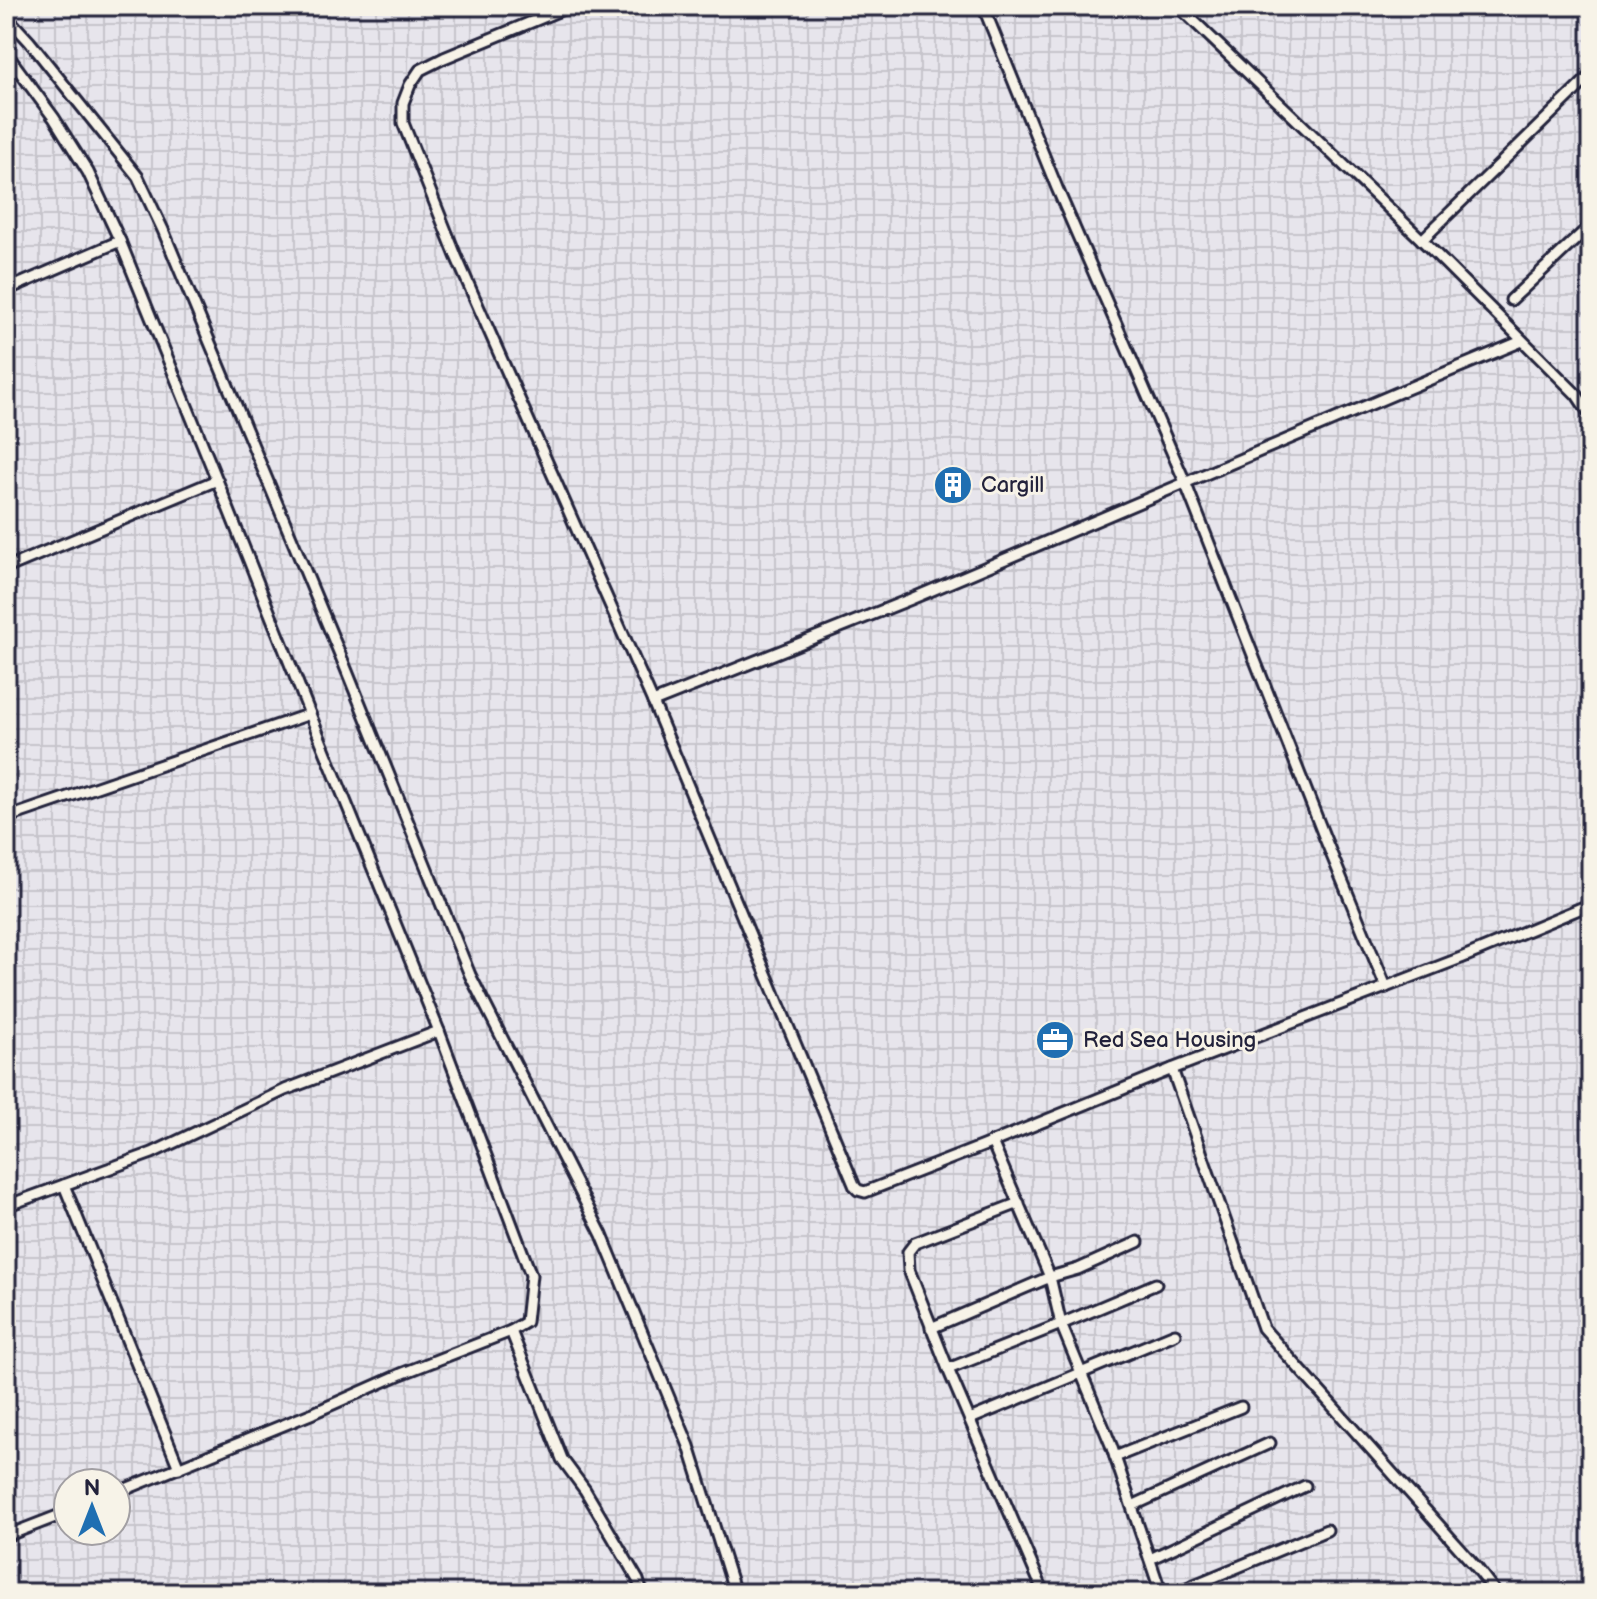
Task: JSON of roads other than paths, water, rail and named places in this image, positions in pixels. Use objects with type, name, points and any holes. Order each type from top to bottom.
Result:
[{"type":"street","points":[[570,6],[420,70],[403,103],[403,123],[471,293],[653,702],[858,1190],[865,1192],[1591,904]]},
{"type":"street","points":[[983,6],[1057,188],[1185,482],[1386,987]]},
{"type":"street","points":[[1178,6],[1422,240],[1577,395],[1591,416]]},
{"type":"street","points":[[6,16],[138,177],[163,230],[470,975],[608,1249],[689,1446],[735,1593]]},
{"type":"street","points":[[6,53],[54,118],[88,172],[120,241],[439,1031],[531,1275],[526,1322],[511,1331],[132,1487]]},
{"type":"street","points":[[1422,240],[1591,75]]},
{"type":"street","points":[[1511,300],[1589,231]]},
{"type":"street","points":[[6,290],[120,241]]},
{"type":"street","points":[[653,702],[911,599],[1522,341]]},
{"type":"street","points":[[6,568],[217,480]]},
{"type":"street","points":[[6,818],[310,714]]},
{"type":"street","points":[[6,1206],[118,1167],[285,1090],[439,1031]]},
{"type":"street","points":[[1172,1069],[1263,1328],[1496,1593]]},
{"type":"street","points":[[992,1142],[1050,1277],[1061,1324],[1115,1457],[1161,1593]]},
{"type":"street","points":[[64,1185],[179,1468]]},
{"type":"street","points":[[1019,1203],[915,1243],[908,1252],[909,1270],[1044,1593]]},
{"type":"street","points":[[931,1328],[1138,1242]]},
{"type":"street","points":[[948,1369],[1156,1284]]},
{"type":"street","points":[[511,1331],[562,1459],[593,1502],[638,1580],[642,1593]]},
{"type":"street","points":[[970,1419],[1175,1334]]},
{"type":"street","points":[[1115,1457],[1241,1407]]},
{"type":"street","points":[[1132,1506],[1270,1443]]},
{"type":"street","points":[[1150,1559],[1305,1486]]},
{"type":"street","points":[[6,1536],[52,1518]]},
{"type":"street","points":[[1175,1593],[1327,1530]]},
{"type":"place","name":"Cargill","points":[[953,485]]},
{"type":"place","name":"Red Sea Housing","points":[[1055,1040]]}]
